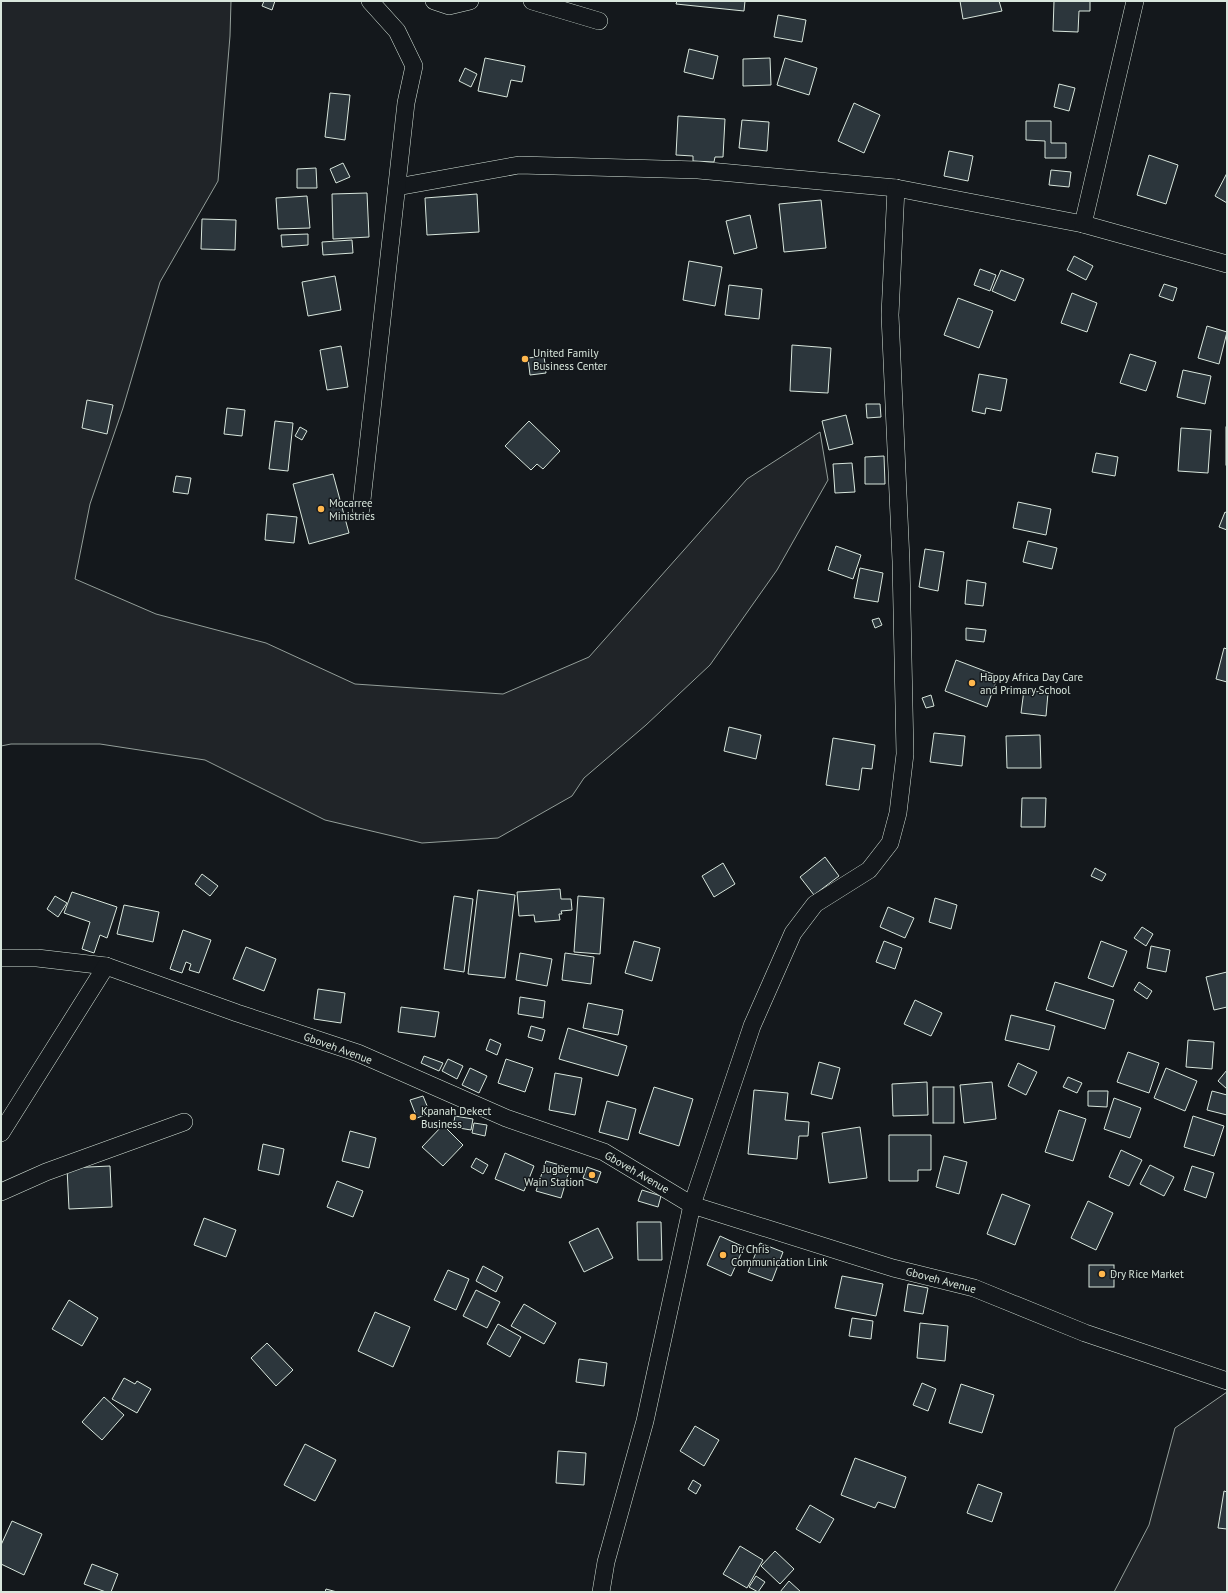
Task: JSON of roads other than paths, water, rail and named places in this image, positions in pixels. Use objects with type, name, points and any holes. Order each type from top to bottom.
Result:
[{"type":"street","points":[[361,509],[406,103],[414,66],[397,31],[370,1]]},
{"type":"street","points":[[434,1],[450,6],[470,1]]},
{"type":"street","points":[[532,1],[599,20]]},
{"type":"street","points":[[1083,224],[1135,1]]},
{"type":"street","points":[[397,187],[519,165],[698,170],[896,188],[1083,224],[1227,264]]},
{"type":"street","points":[[601,1592],[606,1562],[645,1421],[692,1205],[752,1026],[793,933],[815,904],[869,870],[890,843],[898,813],[905,754],[901,562],[890,315],[896,188]]},
{"type":"street","name":"Gboveh Avenue","points":[[1,958],[37,958],[106,966],[237,1013],[358,1053],[506,1118],[604,1152],[692,1205],[893,1268],[974,1288],[1085,1333],[1227,1381]]},
{"type":"street","points":[[1,1133],[106,966]]},
{"type":"street","points":[[1,1192],[46,1172],[184,1122]]},
{"type":"place","name":"United Family Business Center","points":[[525,359]]},
{"type":"place","name":"Mocarree Ministries","points":[[321,509]]},
{"type":"place","name":"Happy Africa Day Care and Primary School","points":[[972,683]]},
{"type":"place","name":"Kpanah Dekect Business","points":[[413,1117]]},
{"type":"place","name":"Jugbemu Wain Station","points":[[592,1175]]},
{"type":"place","name":"Dr. Chris Communication Link","points":[[723,1255]]},
{"type":"place","name":"Dry Rice Market","points":[[1102,1274]]}]
